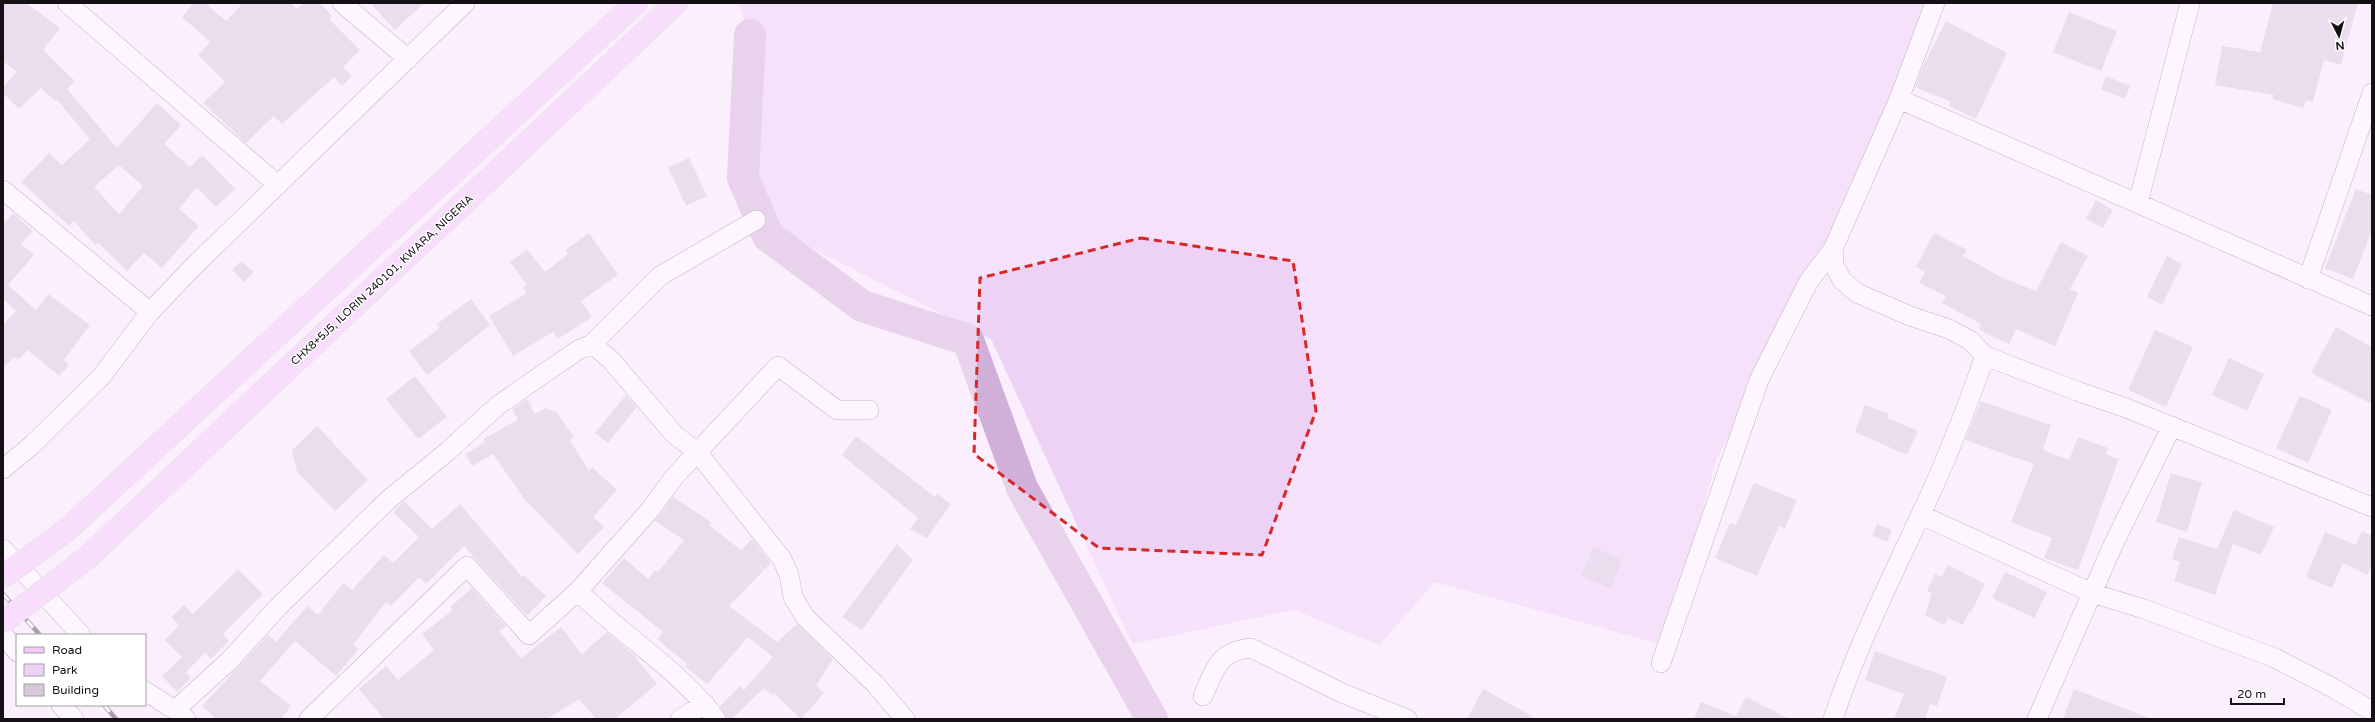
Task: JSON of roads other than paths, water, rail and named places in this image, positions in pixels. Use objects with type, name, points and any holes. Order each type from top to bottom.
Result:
[{"type":"main road","points":[[3,577],[68,529],[636,3]]},
{"type":"main road","name":"CHX8+5J5, ILORIN 240101, KWARA, NIGERIA","points":[[3,622],[88,557],[676,3]]},
{"type":"street","points":[[67,3],[278,184]]},
{"type":"street","points":[[342,3],[408,59]]},
{"type":"street","points":[[3,469],[32,445],[101,377],[150,312],[278,184],[465,3]]},
{"type":"street","points":[[1661,663],[1759,380],[1809,281],[1833,249],[1899,99],[1935,3]]},
{"type":"street","points":[[2138,203],[2190,3]]},
{"type":"street","points":[[2308,279],[2372,93]]},
{"type":"street","points":[[1899,99],[2372,306]]},
{"type":"street","points":[[6,197],[150,312]]},
{"type":"street","points":[[146,692],[180,714],[278,607],[388,500],[448,451],[497,406],[578,350],[592,344],[660,276],[756,220]]},
{"type":"street","points":[[1833,249],[1834,265],[1842,280],[1857,293],[1910,316],[1949,328],[1971,341],[1986,356],[2172,426],[2372,507]]},
{"type":"street","points":[[592,344],[611,360],[674,434],[698,453],[782,559],[789,575],[793,597],[805,617],[875,684],[905,719]]},
{"type":"street","points":[[1833,719],[1880,600],[1921,515],[1966,409],[1986,356]]},
{"type":"street","points":[[309,719],[468,566],[529,634],[578,591],[650,510],[675,476],[778,366],[838,410],[869,410]]},
{"type":"street","points":[[2037,719],[2092,593],[2172,426]]},
{"type":"street","points":[[1921,515],[2092,593],[2144,609],[2275,658],[2333,688],[2372,711]]},
{"type":"street","points":[[3,549],[80,634]]},
{"type":"street","points":[[578,591],[665,664],[705,704],[716,719]]},
{"type":"street","points":[[3,634],[16,651]]},
{"type":"street","points":[[1203,696],[1220,660],[1235,650],[1251,648],[1342,693],[1407,719]]},
{"type":"street","points":[[680,719],[705,704]]},
{"type":"street","points":[[62,706],[74,719]]},
{"type":"waterway","points":[[750,35],[743,178],[768,236],[862,306],[968,340],[1022,488],[1152,719]]},
{"type":"railway","points":[[3,594],[39,634]]},
{"type":"railway","points":[[105,706],[116,719]]}]
